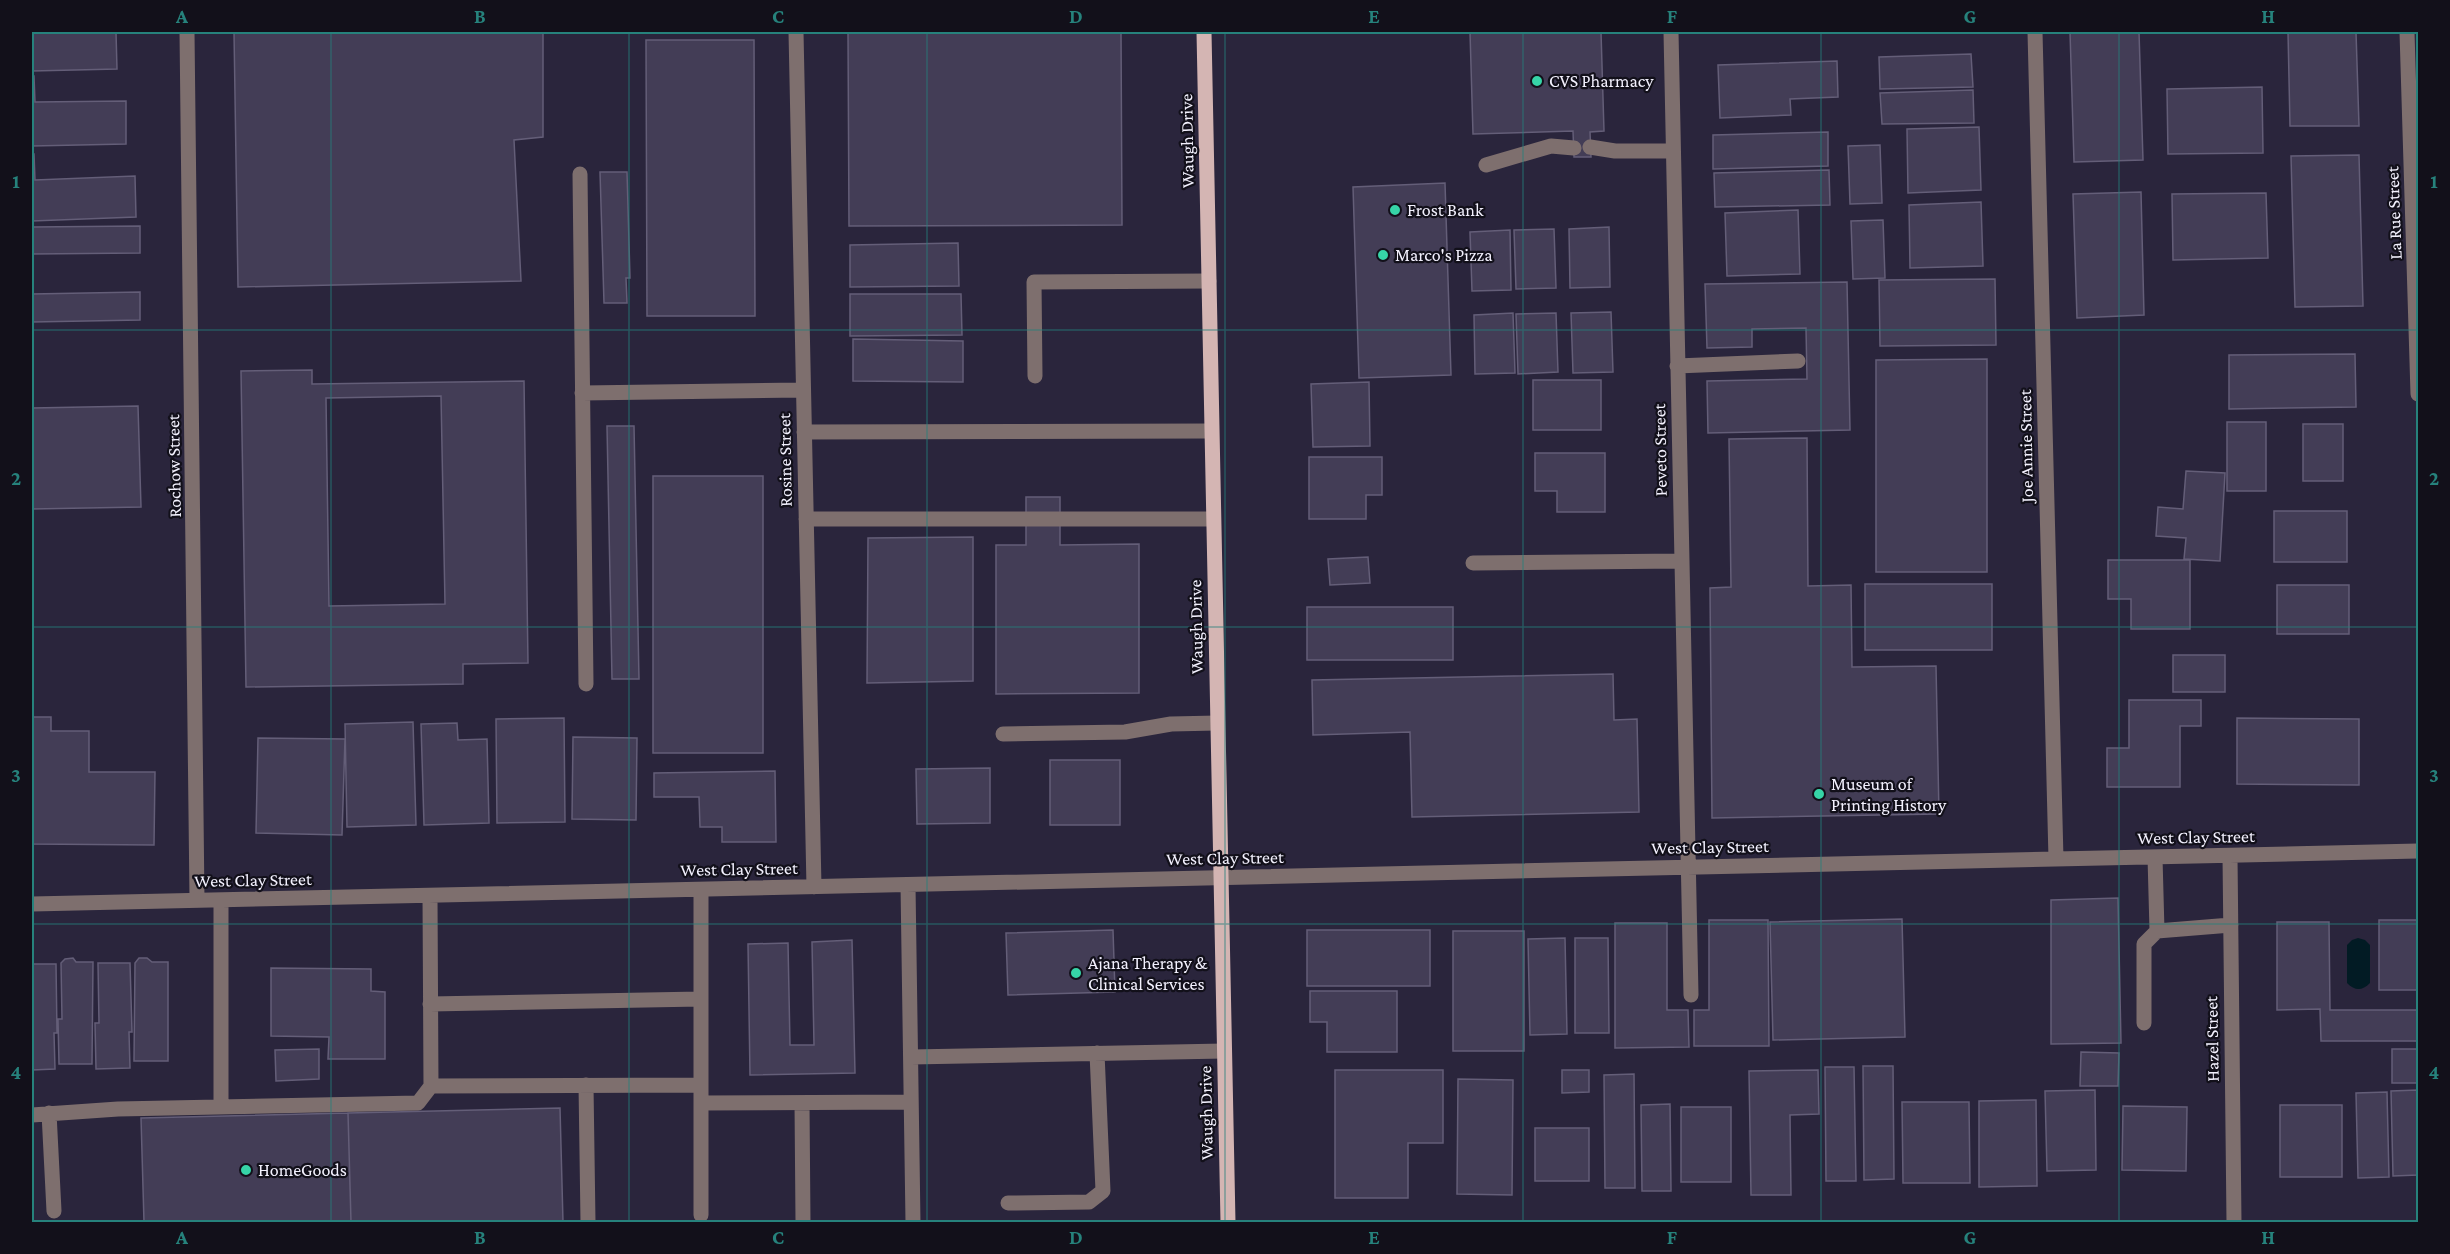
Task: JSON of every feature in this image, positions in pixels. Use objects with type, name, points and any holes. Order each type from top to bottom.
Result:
[{"type":"main road","name":"Waugh Drive","points":[[1204,32],[1228,1222]]},
{"type":"street","name":"Rochow Street","points":[[187,32],[197,900]]},
{"type":"street","name":"Rosine Street","points":[[796,32],[814,887]]},
{"type":"street","name":"Peveto Street","points":[[1671,32],[1691,994]]},
{"type":"street","name":"Joe Annie Street","points":[[2035,32],[2056,859]]},
{"type":"street","name":"La Rue Street","points":[[2408,32],[2418,394]]},
{"type":"street","points":[[1486,165],[1551,146],[1574,148]]},
{"type":"street","points":[[1590,147],[1615,151],[1673,151]]},
{"type":"street","points":[[580,174],[586,684]]},
{"type":"street","points":[[1035,376],[1034,282],[1209,281]]},
{"type":"street","points":[[1677,366],[1798,361]]},
{"type":"street","points":[[582,393],[802,390]]},
{"type":"street","points":[[804,432],[1211,431]]},
{"type":"street","points":[[806,519],[1213,519]]},
{"type":"street","points":[[1473,563],[1681,561]]},
{"type":"street","points":[[1003,734],[1125,732],[1171,724],[1217,723]]},
{"type":"street","name":"West Clay Street","points":[[32,904],[2418,851]]},
{"type":"street","name":"Hazel Street","points":[[2230,856],[2234,1222]]},
{"type":"street","points":[[2155,857],[2157,931]]},
{"type":"street","points":[[908,885],[914,1222]]},
{"type":"street","points":[[701,890],[701,1215]]},
{"type":"street","points":[[32,1114],[118,1109],[418,1103],[431,1086],[429,896]]},
{"type":"street","points":[[221,900],[221,1107]]},
{"type":"street","points":[[2144,1023],[2144,944],[2157,931],[2231,925]]},
{"type":"street","points":[[430,1004],[701,999]]},
{"type":"street","points":[[911,1057],[1224,1051]]},
{"type":"street","points":[[1008,1203],[1089,1202],[1103,1191],[1097,1053]]},
{"type":"street","points":[[586,1085],[588,1222]]},
{"type":"street","points":[[431,1086],[701,1085]]},
{"type":"street","points":[[701,1103],[911,1102]]},
{"type":"street","points":[[802,1103],[803,1222]]},
{"type":"street","points":[[49,1113],[54,1211]]},
{"type":"water","points":[[2358,938],[2370,945],[2370,983],[2358,989],[2347,983],[2347,945]]},
{"type":"building","points":[[32,32],[116,32],[117,69],[32,71]]},
{"type":"building","points":[[234,32],[543,32],[543,137],[514,140],[521,281],[238,287]]},
{"type":"building","points":[[848,32],[1121,32],[1122,225],[849,226]]},
{"type":"building","name":"CVS Pharmacy","points":[[1470,32],[1601,32],[1604,131],[1590,132],[1591,157],[1574,157],[1573,131],[1473,134]]},
{"type":"building","points":[[2070,32],[2139,32],[2143,160],[2074,162]]},
{"type":"building","points":[[2288,32],[2356,32],[2359,126],[2290,126]]},
{"type":"building","points":[[646,40],[754,40],[755,316],[647,316]]},
{"type":"building","points":[[1971,54],[1973,87],[1880,89],[1879,57]]},
{"type":"building","points":[[1837,61],[1838,97],[1790,99],[1791,115],[1720,118],[1718,65]]},
{"type":"building","points":[[32,76],[34,76],[35,102],[126,101],[126,144],[32,146]]},
{"type":"building","points":[[2262,87],[2263,153],[2168,154],[2167,89]]},
{"type":"building","points":[[1973,90],[1974,123],[1882,124],[1880,93]]},
{"type":"building","points":[[1979,127],[1981,190],[1908,193],[1907,129]]},
{"type":"building","points":[[1828,132],[1828,166],[1713,169],[1713,135]]},
{"type":"building","points":[[1880,145],[1882,203],[1850,204],[1848,146]]},
{"type":"building","points":[[32,154],[34,154],[35,180],[135,176],[136,217],[32,221]]},
{"type":"building","points":[[2359,155],[2363,306],[2295,307],[2291,156]]},
{"type":"building","points":[[1829,170],[1830,205],[1715,207],[1714,173]]},
{"type":"building","points":[[600,172],[627,172],[630,278],[626,278],[627,303],[604,303]]},
{"type":"building","points":[[1445,183],[1451,375],[1359,378],[1353,187]]},
{"type":"building","points":[[2141,192],[2144,315],[2077,318],[2073,194]]},
{"type":"building","points":[[2266,193],[2268,258],[2173,260],[2172,194]]},
{"type":"building","points":[[1981,202],[1983,266],[1910,268],[1909,205]]},
{"type":"building","points":[[1798,210],[1800,274],[1727,276],[1725,213]]},
{"type":"building","points":[[1883,220],[1885,278],[1853,279],[1851,221]]},
{"type":"building","points":[[140,226],[140,253],[32,254],[32,227]]},
{"type":"building","points":[[1609,227],[1610,287],[1570,288],[1569,229]]},
{"type":"building","points":[[1554,229],[1556,288],[1516,289],[1514,230]]},
{"type":"building","points":[[1510,230],[1511,290],[1472,291],[1470,232]]},
{"type":"building","points":[[958,243],[959,286],[850,287],[850,245]]},
{"type":"building","points":[[1995,279],[1996,345],[1880,346],[1879,280]]},
{"type":"building","points":[[1847,282],[1850,430],[1708,433],[1707,381],[1807,379],[1806,328],[1752,329],[1752,347],[1707,348],[1705,284]]},
{"type":"building","points":[[140,292],[140,320],[32,322],[32,294]]},
{"type":"building","points":[[850,294],[961,294],[962,335],[850,336]]},
{"type":"building","points":[[1611,312],[1613,372],[1573,373],[1571,313]]},
{"type":"building","points":[[1513,313],[1515,373],[1475,374],[1474,315]]},
{"type":"building","points":[[1556,313],[1558,372],[1518,374],[1516,314]]},
{"type":"building","points":[[853,339],[963,341],[963,382],[853,381]]},
{"type":"building","points":[[2355,354],[2356,407],[2229,409],[2229,355]]},
{"type":"building","points":[[1987,359],[1987,572],[1876,572],[1876,360]]},
{"type":"building","points":[[312,370],[312,384],[524,381],[528,663],[463,664],[463,684],[246,687],[241,371]],"holes":[[[441,396],[445,604],[329,606],[326,398]]]},
{"type":"building","points":[[1533,380],[1601,380],[1601,430],[1533,430]]},
{"type":"building","points":[[1369,382],[1370,446],[1313,447],[1311,384]]},
{"type":"building","points":[[138,406],[141,507],[32,509],[32,408]]},
{"type":"building","points":[[2227,422],[2266,422],[2266,491],[2227,491]]},
{"type":"building","points":[[2303,424],[2343,424],[2343,481],[2303,481]]},
{"type":"building","points":[[607,426],[634,426],[639,679],[612,679]]},
{"type":"building","points":[[1807,438],[1808,586],[1851,585],[1852,667],[1936,666],[1939,814],[1712,818],[1710,588],[1731,587],[1729,439]]},
{"type":"building","points":[[1535,453],[1605,453],[1605,512],[1557,512],[1557,491],[1535,491]]},
{"type":"building","points":[[1309,457],[1382,457],[1382,495],[1366,495],[1366,519],[1309,519]]},
{"type":"building","points":[[2186,471],[2225,473],[2220,561],[2184,559],[2186,538],[2156,536],[2158,507],[2183,509]]},
{"type":"building","points":[[653,476],[763,476],[763,753],[653,753]]},
{"type":"building","points":[[1026,497],[1060,497],[1060,545],[1139,544],[1139,693],[996,694],[996,545],[1026,545]]},
{"type":"building","points":[[2274,511],[2347,511],[2347,562],[2274,562]]},
{"type":"building","points":[[973,537],[973,681],[867,683],[868,538]]},
{"type":"building","points":[[1368,557],[1370,583],[1330,585],[1328,559]]},
{"type":"building","points":[[2108,560],[2190,560],[2190,629],[2131,629],[2131,599],[2108,599]]},
{"type":"building","points":[[1865,584],[1992,584],[1992,650],[1865,650]]},
{"type":"building","points":[[2277,585],[2349,585],[2349,634],[2277,634]]},
{"type":"building","points":[[1307,607],[1453,607],[1453,660],[1307,660]]},
{"type":"building","points":[[2173,655],[2225,655],[2225,692],[2173,692]]},
{"type":"building","points":[[1613,674],[1614,720],[1637,719],[1639,812],[1412,817],[1410,732],[1313,735],[1312,680]]},
{"type":"building","points":[[2129,700],[2201,700],[2201,726],[2180,726],[2180,787],[2107,787],[2107,748],[2129,748]]},
{"type":"building","points":[[32,717],[51,717],[51,731],[89,731],[89,772],[155,772],[154,845],[32,844]]},
{"type":"building","points":[[564,718],[565,822],[497,823],[496,719]]},
{"type":"building","points":[[2237,718],[2359,719],[2359,785],[2237,784]]},
{"type":"building","points":[[413,722],[416,825],[347,827],[345,724]]},
{"type":"building","points":[[457,723],[458,740],[487,739],[489,823],[424,825],[421,724]]},
{"type":"building","points":[[573,737],[637,738],[636,820],[572,819]]},
{"type":"building","points":[[258,738],[345,739],[342,835],[256,833]]},
{"type":"building","points":[[1050,760],[1120,760],[1120,825],[1050,825]]},
{"type":"building","points":[[990,768],[990,823],[917,824],[916,769]]},
{"type":"building","points":[[775,771],[776,842],[722,842],[722,827],[700,827],[699,797],[654,797],[654,773]]},
{"type":"building","points":[[2118,898],[2121,1043],[2051,1044],[2051,900]]},
{"type":"building","points":[[1902,919],[1905,1037],[1773,1040],[1770,922]]},
{"type":"building","points":[[1709,920],[1768,920],[1769,1046],[1694,1046],[1694,1010],[1709,1010]]},
{"type":"building","points":[[2379,920],[2418,920],[2418,990],[2379,990]]},
{"type":"building","points":[[2277,922],[2329,922],[2330,1010],[2418,1010],[2418,1041],[2321,1041],[2320,1009],[2277,1010]]},
{"type":"building","points":[[1615,923],[1667,923],[1667,1010],[1688,1010],[1689,1047],[1615,1048]]},
{"type":"building","points":[[1113,930],[1115,992],[1008,995],[1006,933]]},
{"type":"building","points":[[1307,930],[1430,930],[1430,986],[1307,986]]},
{"type":"building","points":[[1453,931],[1524,931],[1524,1051],[1453,1051]]},
{"type":"building","points":[[1565,938],[1567,1034],[1530,1035],[1528,939]]},
{"type":"building","points":[[1575,938],[1608,938],[1609,1033],[1575,1033]]},
{"type":"building","points":[[852,940],[855,1073],[750,1075],[748,944],[788,943],[790,1045],[814,1045],[812,942]]},
{"type":"building","points":[[73,958],[76,962],[93,962],[92,1064],[59,1064],[58,1019],[62,1019],[61,963],[65,959]]},
{"type":"building","points":[[139,958],[147,958],[152,962],[168,962],[168,1061],[134,1061],[135,963]]},
{"type":"building","points":[[98,963],[130,963],[132,1032],[129,1032],[130,1068],[96,1069],[95,1023],[99,1023]]},
{"type":"building","points":[[32,964],[56,964],[55,1069],[32,1070]]},
{"type":"building","points":[[271,968],[371,969],[371,991],[385,992],[385,1059],[328,1059],[329,1037],[271,1036]]},
{"type":"building","points":[[1310,991],[1397,991],[1397,1052],[1327,1052],[1327,1022],[1310,1022]]},
{"type":"building","points":[[319,1049],[319,1079],[276,1081],[275,1050]]},
{"type":"building","points":[[2392,1049],[2418,1049],[2418,1083],[2392,1083]]},
{"type":"building","points":[[2081,1052],[2119,1053],[2118,1086],[2080,1086]]},
{"type":"building","points":[[1863,1066],[1893,1066],[1894,1179],[1864,1180]]},
{"type":"building","points":[[1825,1067],[1854,1067],[1856,1181],[1826,1181]]},
{"type":"building","points":[[1335,1070],[1443,1070],[1443,1143],[1408,1143],[1408,1198],[1335,1198]]},
{"type":"building","points":[[1562,1070],[1589,1070],[1589,1092],[1562,1093]]},
{"type":"building","points":[[1818,1070],[1819,1114],[1790,1115],[1791,1195],[1751,1195],[1749,1071]]},
{"type":"building","points":[[1634,1074],[1635,1188],[1605,1188],[1604,1075]]},
{"type":"building","points":[[1458,1079],[1513,1080],[1512,1195],[1457,1194]]},
{"type":"building","points":[[2095,1090],[2096,1170],[2047,1171],[2045,1091]]},
{"type":"building","points":[[2418,1090],[2418,1175],[2393,1176],[2391,1091]]},
{"type":"building","points":[[2387,1092],[2389,1177],[2358,1178],[2356,1093]]},
{"type":"building","points":[[2036,1100],[2037,1186],[1979,1187],[1979,1101]]},
{"type":"building","points":[[1902,1102],[1969,1102],[1970,1183],[1903,1183]]},
{"type":"building","points":[[1670,1104],[1671,1191],[1642,1191],[1641,1105]]},
{"type":"building","points":[[2280,1105],[2342,1105],[2342,1177],[2280,1177]]},
{"type":"building","points":[[2123,1106],[2187,1107],[2186,1171],[2122,1170]]},
{"type":"building","points":[[1681,1107],[1731,1107],[1731,1182],[1681,1182]]},
{"type":"building","points":[[560,1108],[563,1222],[351,1222],[348,1113]]},
{"type":"building","name":"HomeGoods","points":[[348,1113],[351,1222],[144,1222],[141,1118]]},
{"type":"building","points":[[1535,1128],[1589,1128],[1589,1181],[1535,1181]]},
{"type":"place","name":"CVS Pharmacy","points":[[1537,81]]},
{"type":"place","name":"Frost Bank","points":[[1395,210]]},
{"type":"place","name":"Marco's Pizza","points":[[1383,255]]},
{"type":"place","name":"Museum of Printing History","points":[[1819,794]]},
{"type":"place","name":"Ajana Therapy & Clinical Services","points":[[1076,973]]},
{"type":"place","name":"HomeGoods","points":[[246,1170]]}]
